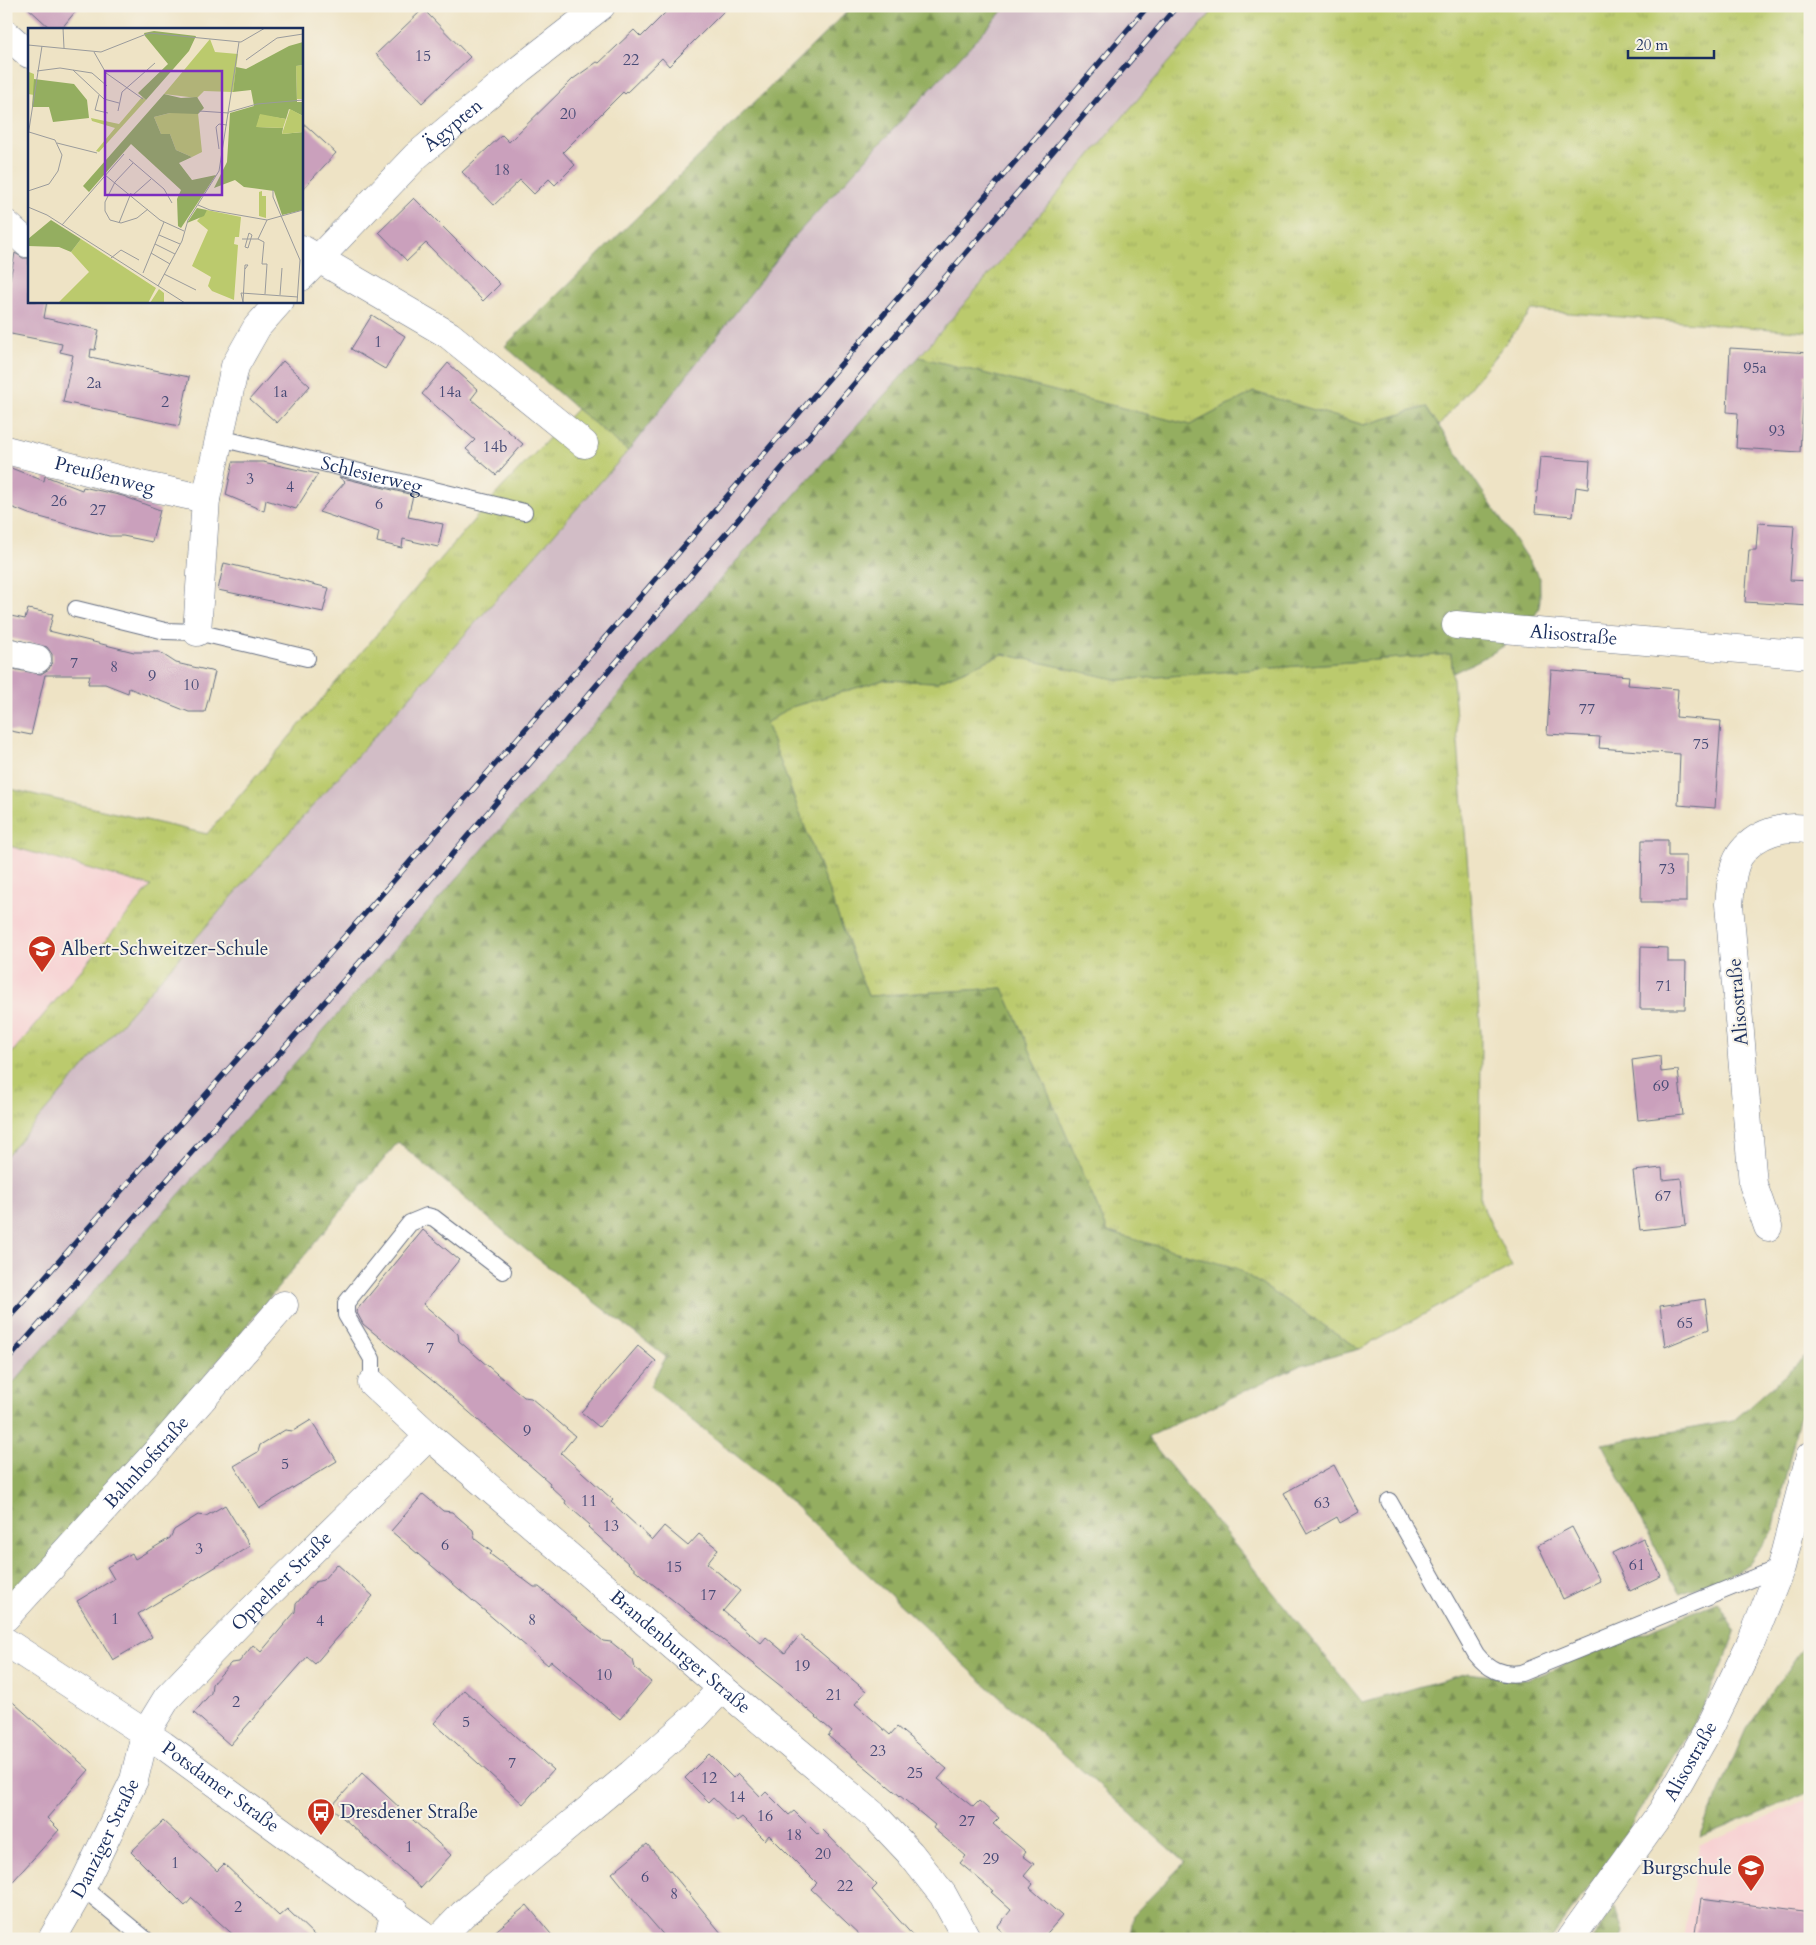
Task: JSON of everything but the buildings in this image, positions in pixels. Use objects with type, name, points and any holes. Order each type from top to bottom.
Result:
[{"type":"street","name":"Ägypten","points":[[584,444],[449,335],[307,261],[416,156],[520,69],[601,6]]},
{"type":"street","points":[[6,34],[28,53]]},
{"type":"street","points":[[6,224],[27,243]]},
{"type":"street","points":[[197,632],[206,499],[235,366],[257,327],[279,302]]},
{"type":"street","name":"Preußenweg","points":[[6,450],[145,486],[206,499]]},
{"type":"street","name":"Alisostraße","points":[[1456,626],[1810,655]]},
{"type":"street","points":[[6,652],[37,659]]},
{"type":"street","name":"Alisostraße","points":[[1768,1227],[1753,1184],[1729,904],[1732,878],[1740,855],[1759,837],[1780,828],[1810,830]]},
{"type":"street","name":"Bahnhofstraße","points":[[6,1617],[150,1459],[284,1305]]},
{"type":"street","name":"Brandenburger Straße","points":[[372,1383],[429,1436],[722,1688],[876,1817],[910,1853],[943,1895],[967,1939]]},
{"type":"street","name":"Oppelner Straße","points":[[145,1734],[167,1698],[249,1613],[429,1436]]},
{"type":"street","name":"Alisostraße","points":[[1570,1939],[1662,1810],[1711,1725],[1752,1640],[1781,1567],[1810,1456]]},
{"type":"street","name":"Potsdamer Straße","points":[[6,1642],[145,1734],[395,1912],[429,1939]]},
{"type":"street","points":[[439,1939],[463,1914],[675,1735],[722,1688]]},
{"type":"street","name":"Danziger Straße","points":[[52,1939],[82,1887],[134,1780],[145,1734]]},
{"type":"street","points":[[388,1939],[395,1912]]},
{"type":"lane","name":"Schlesierweg","points":[[220,438],[524,512]]},
{"type":"lane","points":[[76,609],[166,631],[197,632],[307,658]]},
{"type":"lane","points":[[372,1383],[372,1359],[346,1315],[346,1303],[410,1223],[427,1216],[434,1218],[503,1271]]},
{"type":"lane","points":[[1389,1501],[1476,1654],[1485,1665],[1497,1672],[1521,1673],[1781,1567]]},
{"type":"lane","points":[[82,1887],[145,1939]]},
{"type":"shaded area","points":[[1007,6],[1217,6],[919,357],[827,458],[6,1391],[6,1156],[245,882],[628,451],[795,236]]},
{"type":"shaded area","name":"Albert-Schweitzer-Schule","points":[[6,845],[151,886],[6,1060]]},
{"type":"shaded area","name":"Burgschule","points":[[1810,1799],[1810,1939],[1684,1939],[1699,1845]]},
{"type":"green space","points":[[853,6],[1007,6],[795,236],[628,451],[505,346]]},
{"type":"green space","points":[[1217,6],[1810,6],[1810,332],[1532,310],[1439,426],[1425,407],[1364,425],[1254,392],[1190,425],[919,357]]},
{"type":"green space","points":[[919,357],[1190,425],[1254,392],[1364,425],[1426,407],[1540,578],[1539,609],[1530,623],[1511,641],[1453,673],[1451,654],[1119,680],[1003,654],[937,682],[883,680],[791,707],[766,723],[868,996],[1003,988],[1108,1232],[1236,1268],[1360,1349],[1301,1365],[1147,1437],[1363,1703],[1467,1673],[1527,1680],[1717,1602],[1736,1633],[1702,1710],[1613,1853],[1551,1939],[1129,1939],[1134,1914],[1185,1862],[987,1686],[774,1486],[650,1386],[666,1357],[525,1249],[398,1142],[76,1533],[6,1607],[6,1391],[827,458]]},
{"type":"green space","points":[[577,409],[628,451],[245,882],[6,1156],[6,1060],[151,886],[6,845],[6,788],[207,834],[496,494]]},
{"type":"green space","points":[[1003,654],[1119,680],[1451,654],[1481,1033],[1480,1201],[1512,1267],[1360,1349],[1236,1268],[1108,1232],[1003,988],[868,996],[766,723],[791,707],[883,680],[937,682]]},
{"type":"green space","points":[[1810,1353],[1810,1371],[1773,1530],[1750,1563],[1718,1581],[1679,1593],[1602,1444],[1733,1421]]},
{"type":"green space","points":[[1810,1637],[1810,1792],[1700,1837],[1746,1729]]},
{"type":"green space","points":[[1615,1907],[1623,1932],[1621,1939],[1592,1939]]},
{"type":"railway","points":[[6,1321],[294,995],[580,666],[1148,6]]},
{"type":"railway","points":[[6,1362],[360,962],[1177,6]]},
{"type":"place","name":"Albert-Schweitzer-Schule","points":[[42,973]]},
{"type":"place","name":"Dresdener Straße","points":[[321,1836]]},
{"type":"place","name":"Burgschule","points":[[1751,1892]]}]
